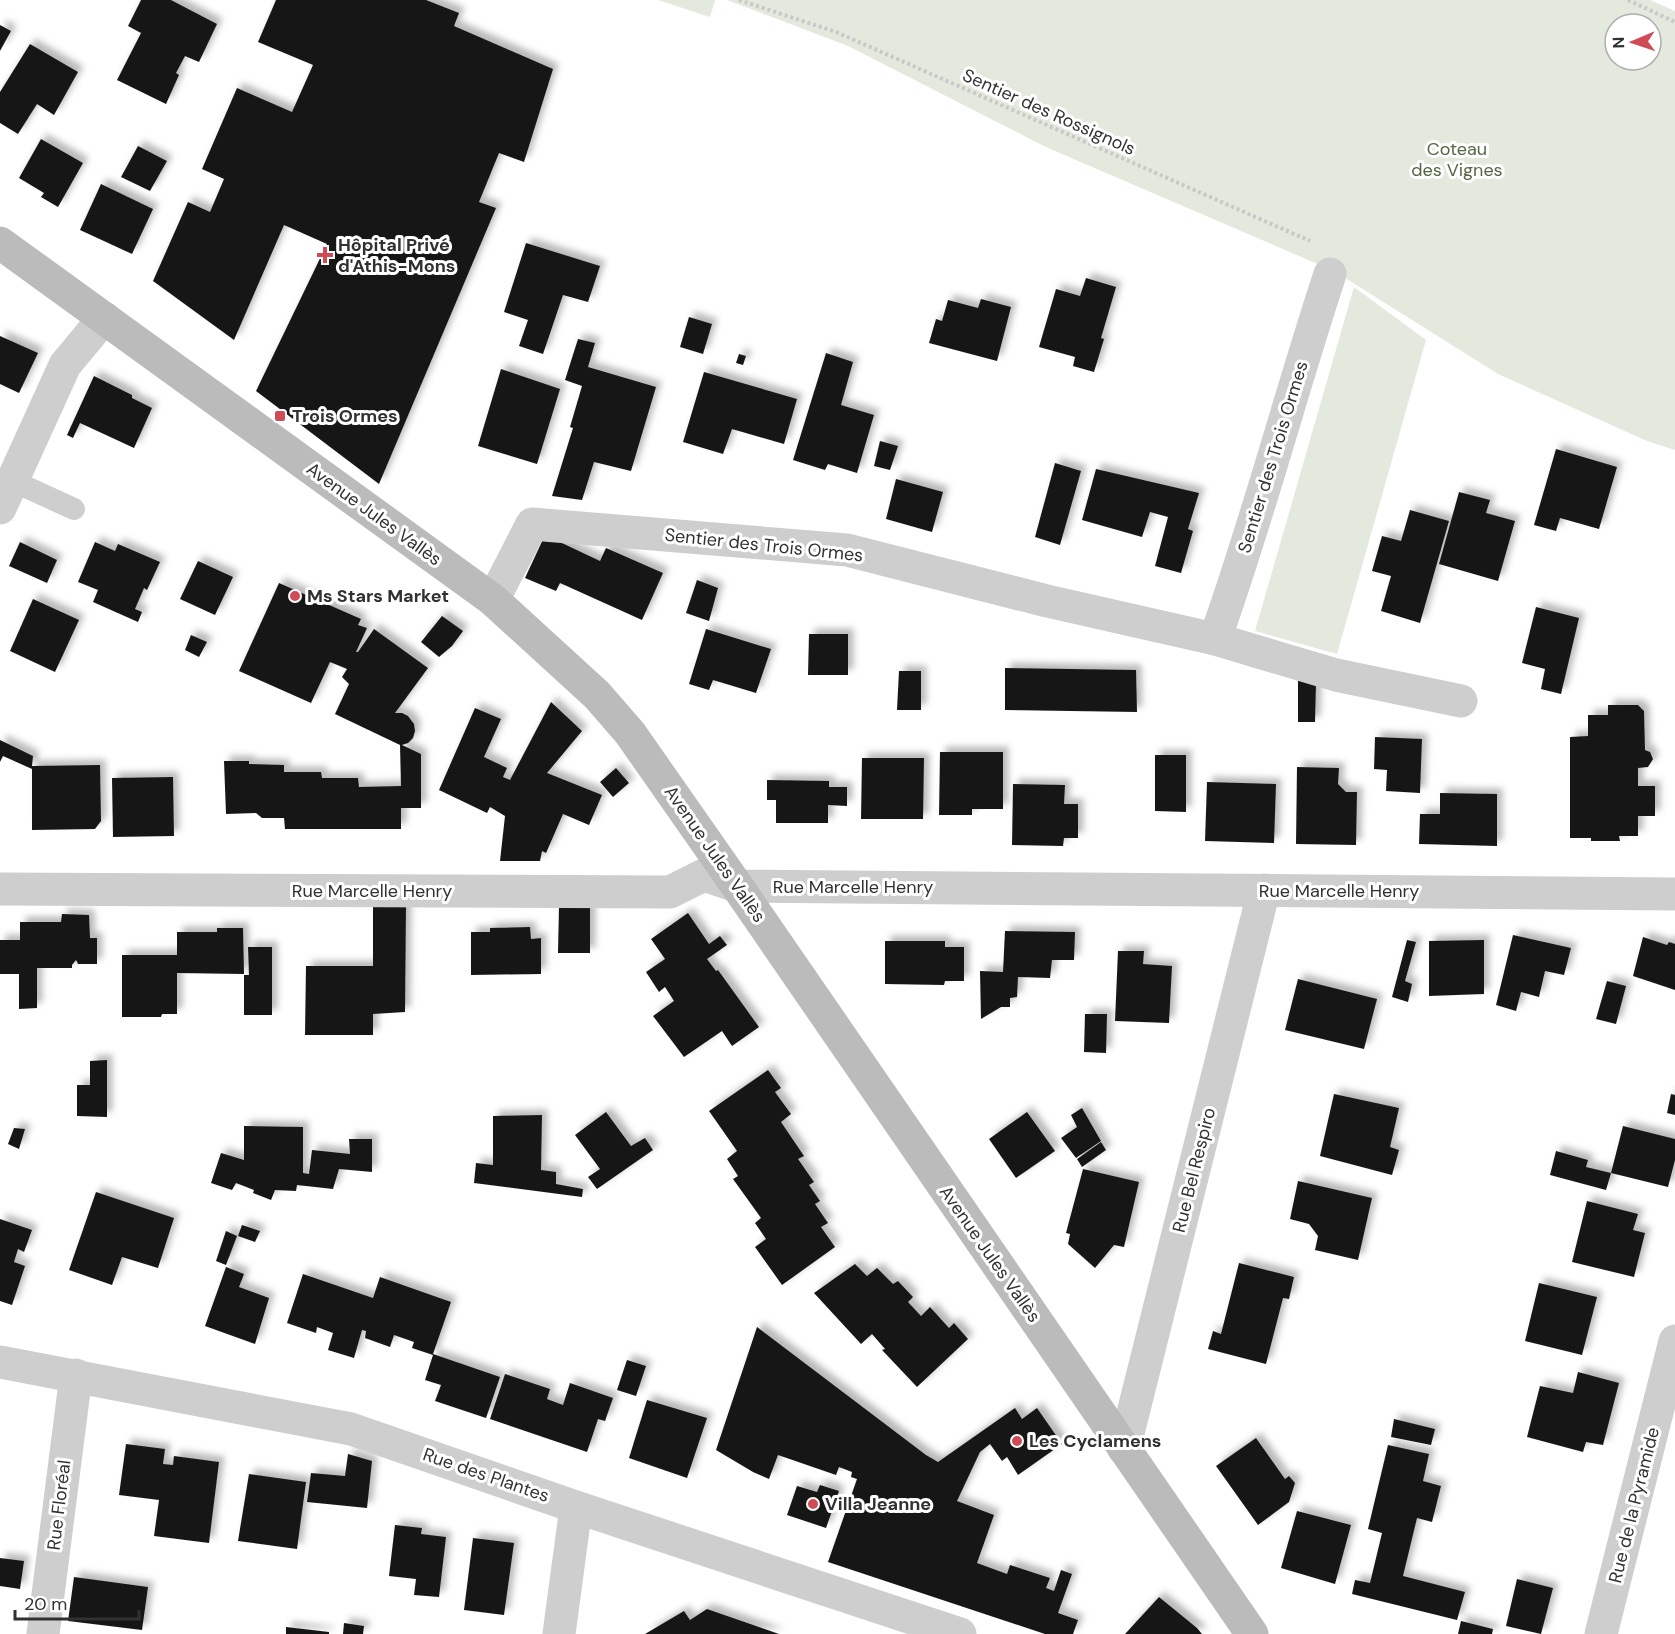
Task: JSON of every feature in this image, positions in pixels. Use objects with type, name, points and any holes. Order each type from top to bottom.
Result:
[{"type":"main road","name":"Avenue Jules Vallès","points":[[0,243],[493,600],[597,695],[630,733],[737,886],[1252,1634]]},
{"type":"street","name":"Sentier des Trois Ormes","points":[[1215,639],[1240,570],[1330,274]]},
{"type":"street","points":[[6,495],[65,365],[104,318]]},
{"type":"street","name":"Sentier des Trois Ormes","points":[[493,600],[532,524],[848,550],[1047,602],[1215,639],[1336,675],[1461,701]]},
{"type":"street","name":"Rue Marcelle Henry","points":[[0,889],[670,892],[704,875],[737,886],[1675,894]]},
{"type":"street","name":"Rue Bel Respiro","points":[[1124,1449],[1264,890]]},
{"type":"street","name":"Rue de la Pyramide","points":[[1601,1634],[1675,1341]]},
{"type":"street","name":"Rue des Plantes","points":[[0,1362],[351,1429],[576,1507],[960,1634]]},
{"type":"street","name":"Rue Floréal","points":[[43,1634],[76,1375]]},
{"type":"street","points":[[560,1634],[576,1507]]},
{"type":"lane","points":[[6,495],[74,509]]},
{"type":"path","name":"Sentier des Rossignols","points":[[739,0],[836,32],[1312,242]]},
{"type":"path","points":[[1628,0],[1675,22]]},
{"type":"green space","points":[[658,0],[715,0],[710,17]]},
{"type":"green space","name":"Coteau des Vignes","points":[[727,0],[1650,0],[1675,11],[1675,450],[1647,441],[1498,374],[1334,271],[1048,148],[848,46]]},
{"type":"green space","points":[[1354,287],[1426,340],[1337,654],[1255,631]]},
{"type":"building","points":[[141,0],[171,0],[217,24],[199,62],[185,56],[176,73],[179,75],[166,104],[117,80],[141,33],[128,26]]},
{"type":"building","name":"Hôpital Privé d'Athis-Mons","points":[[276,0],[426,0],[459,13],[454,26],[553,69],[524,162],[499,153],[479,202],[496,208],[379,484],[256,391],[327,244],[284,225],[234,340],[153,281],[188,202],[210,212],[224,179],[202,169],[237,88],[292,112],[313,65],[258,42]]},
{"type":"building","points":[[0,25],[11,31],[0,51]]},
{"type":"building","points":[[30,44],[78,72],[54,115],[37,104],[18,134],[0,123],[0,92]]},
{"type":"building","points":[[41,139],[83,163],[58,207],[41,197],[44,193],[19,178]]},
{"type":"building","points":[[138,146],[167,161],[150,191],[121,177]]},
{"type":"building","points":[[101,184],[153,209],[132,254],[80,230]]},
{"type":"building","points":[[526,243],[600,266],[588,302],[563,295],[543,354],[519,346],[528,320],[504,312]]},
{"type":"building","points":[[1086,278],[1116,287],[1094,372],[1073,366],[1075,357],[1039,347],[1056,289],[1080,296]]},
{"type":"building","points":[[981,299],[1011,307],[997,361],[929,343],[936,319],[942,321],[948,300],[978,308]]},
{"type":"building","points":[[689,317],[712,324],[703,354],[680,347]]},
{"type":"building","points":[[0,336],[38,353],[19,393],[0,384]]},
{"type":"building","points":[[578,339],[595,343],[588,367],[656,387],[631,471],[594,462],[582,500],[552,496],[573,428],[570,427],[582,386],[565,380]]},
{"type":"building","points":[[826,353],[853,362],[841,405],[874,415],[857,473],[828,464],[825,470],[793,460]]},
{"type":"building","points":[[739,354],[746,356],[743,365],[736,363]]},
{"type":"building","points":[[501,369],[560,389],[537,464],[478,446]]},
{"type":"building","points":[[704,372],[797,399],[784,444],[732,429],[723,454],[683,442]]},
{"type":"building","points":[[94,376],[152,408],[134,448],[80,423],[73,438],[67,435]]},
{"type":"building","points":[[880,441],[898,446],[890,470],[874,466]]},
{"type":"building","points":[[1556,449],[1617,467],[1599,529],[1560,518],[1556,531],[1534,525]]},
{"type":"building","points":[[1055,463],[1081,471],[1060,545],[1035,537]]},
{"type":"building","points":[[1096,469],[1199,493],[1188,529],[1193,531],[1181,573],[1155,566],[1168,517],[1150,512],[1142,537],[1082,520]]},
{"type":"building","points":[[896,479],[943,492],[932,532],[886,519]]},
{"type":"building","points":[[1459,492],[1490,500],[1486,513],[1515,521],[1498,581],[1439,564]]},
{"type":"building","points":[[1410,510],[1449,521],[1420,623],[1381,611],[1391,576],[1372,571],[1382,536],[1401,541]]},
{"type":"building","points":[[545,535],[600,561],[606,548],[663,573],[642,620],[560,583],[556,591],[525,578]]},
{"type":"building","points":[[20,542],[57,560],[47,583],[9,566]]},
{"type":"building","points":[[95,542],[115,551],[118,544],[160,562],[147,590],[144,588],[135,609],[142,612],[138,622],[93,602],[98,590],[78,582]]},
{"type":"building","points":[[198,561],[233,577],[215,615],[180,599]]},
{"type":"building","points":[[697,580],[718,588],[709,621],[686,613]]},
{"type":"building","points":[[279,583],[361,619],[358,625],[367,628],[356,652],[374,629],[428,668],[395,713],[408,716],[414,724],[413,738],[402,745],[421,754],[421,808],[401,808],[401,829],[285,829],[284,818],[262,818],[256,813],[226,814],[224,761],[284,765],[284,772],[321,772],[322,778],[358,778],[359,787],[401,786],[400,745],[335,714],[349,684],[342,677],[347,669],[330,662],[311,703],[239,671]]},
{"type":"building","points":[[33,599],[79,620],[55,672],[10,651]]},
{"type":"building","points":[[1536,607],[1579,618],[1561,694],[1541,689],[1545,669],[1522,663]]},
{"type":"building","points":[[442,616],[463,631],[452,646],[439,657],[421,642]]},
{"type":"building","points":[[706,629],[771,649],[756,693],[713,680],[709,690],[689,684]]},
{"type":"building","points":[[809,634],[848,634],[848,675],[808,675]]},
{"type":"building","points":[[191,635],[207,642],[199,657],[185,650]]},
{"type":"building","points":[[1005,668],[1136,670],[1137,712],[1005,710]]},
{"type":"building","points":[[899,671],[921,671],[921,710],[897,710]]},
{"type":"building","points":[[1298,679],[1316,683],[1315,722],[1298,722]]},
{"type":"building","points":[[551,702],[582,731],[547,773],[602,795],[589,825],[563,814],[546,853],[542,851],[540,861],[500,861],[505,816],[490,807],[487,813],[439,790],[475,708],[501,719],[484,757],[507,768],[503,777],[510,780]]},
{"type":"building","points":[[1608,705],[1638,705],[1644,711],[1645,750],[1650,752],[1653,759],[1648,767],[1638,768],[1638,786],[1655,786],[1655,816],[1638,816],[1638,836],[1619,836],[1620,841],[1570,838],[1570,737],[1588,736],[1588,715],[1608,715]]},
{"type":"building","points":[[1375,737],[1422,739],[1420,793],[1386,791],[1387,770],[1374,769]]},
{"type":"building","points":[[0,740],[33,756],[32,766],[100,765],[101,821],[95,829],[32,830],[32,769],[3,756],[0,762]]},
{"type":"building","points":[[940,752],[1003,752],[1003,809],[972,809],[972,815],[939,815]]},
{"type":"building","points":[[1155,755],[1186,755],[1186,812],[1155,811]]},
{"type":"building","points":[[862,758],[924,758],[923,819],[861,819]]},
{"type":"building","points":[[1297,767],[1339,768],[1338,784],[1346,792],[1357,792],[1356,845],[1296,844]]},
{"type":"building","points":[[616,768],[629,783],[613,797],[600,782]]},
{"type":"building","points":[[173,777],[174,836],[113,837],[112,778]]},
{"type":"building","points":[[767,780],[829,781],[829,787],[847,787],[847,806],[828,805],[828,823],[776,823],[776,800],[767,800]]},
{"type":"building","points":[[1207,782],[1276,784],[1274,843],[1205,841]]},
{"type":"building","points":[[1013,784],[1065,785],[1064,804],[1078,804],[1078,838],[1064,838],[1063,846],[1012,845]]},
{"type":"building","points":[[1440,793],[1497,794],[1497,846],[1419,844],[1420,814],[1440,814]]},
{"type":"building","points":[[373,905],[406,905],[405,1012],[373,1014],[373,1035],[305,1035],[306,966],[373,966]]},
{"type":"building","points":[[559,906],[590,906],[590,953],[558,953]]},
{"type":"building","points":[[688,913],[709,944],[720,936],[727,945],[707,959],[716,971],[718,970],[759,1027],[732,1046],[722,1031],[684,1057],[653,1016],[674,1001],[665,987],[659,992],[646,972],[665,959],[651,939]]},
{"type":"building","points":[[62,914],[89,915],[90,938],[97,938],[97,964],[78,964],[76,960],[72,968],[37,968],[37,1008],[19,1009],[19,974],[0,974],[0,940],[20,940],[20,922],[61,922]]},
{"type":"building","points":[[530,927],[531,939],[541,938],[541,974],[471,975],[471,932],[490,932],[490,928]]},
{"type":"building","points":[[217,928],[243,928],[244,974],[177,973],[177,1014],[162,1014],[161,1017],[122,1017],[122,955],[177,955],[177,932],[217,932]]},
{"type":"building","points":[[1005,931],[1075,932],[1074,960],[1052,960],[1050,978],[1018,977],[1017,997],[1010,998],[1010,1007],[1001,1007],[981,1019],[980,971],[1003,972]]},
{"type":"building","points":[[1513,935],[1571,948],[1564,975],[1545,971],[1539,997],[1521,992],[1516,1011],[1496,1005]]},
{"type":"building","points":[[1643,937],[1667,945],[1669,942],[1675,944],[1675,990],[1633,976]]},
{"type":"building","points":[[1407,940],[1416,942],[1405,981],[1412,984],[1408,1002],[1392,997]]},
{"type":"building","points":[[1484,940],[1484,994],[1429,996],[1429,941]]},
{"type":"building","points":[[885,941],[945,941],[945,947],[964,947],[964,981],[945,981],[944,985],[885,984]]},
{"type":"building","points":[[248,947],[272,947],[272,1015],[244,1015],[244,975],[249,975]]},
{"type":"building","points":[[1118,951],[1144,951],[1143,964],[1172,966],[1169,1023],[1115,1021]]},
{"type":"building","points":[[1298,979],[1377,999],[1364,1049],[1285,1030]]},
{"type":"building","points":[[1607,981],[1626,986],[1616,1024],[1596,1019]]},
{"type":"building","points":[[1085,1014],[1107,1014],[1106,1053],[1084,1052]]},
{"type":"building","points":[[107,1060],[107,1117],[77,1116],[77,1085],[90,1085],[90,1061]]},
{"type":"building","points":[[768,1070],[781,1088],[775,1092],[791,1114],[781,1122],[804,1156],[798,1159],[814,1182],[809,1185],[820,1201],[815,1204],[828,1223],[821,1227],[835,1247],[782,1285],[755,1247],[766,1239],[755,1223],[761,1218],[733,1179],[738,1176],[727,1159],[737,1151],[709,1111]]},
{"type":"building","points":[[1334,1094],[1399,1108],[1390,1147],[1399,1150],[1392,1175],[1320,1156]]},
{"type":"building","points":[[1671,1094],[1675,1095],[1675,1115],[1667,1113]]},
{"type":"building","points":[[1082,1108],[1101,1141],[1076,1158],[1061,1138],[1077,1127],[1071,1115]]},
{"type":"building","points":[[606,1112],[631,1146],[645,1138],[653,1150],[597,1189],[588,1177],[600,1169],[575,1135]]},
{"type":"building","points":[[1027,1112],[1055,1151],[1016,1178],[989,1139]]},
{"type":"building","points":[[542,1115],[541,1170],[556,1172],[556,1184],[583,1189],[582,1197],[474,1183],[476,1163],[493,1165],[493,1116]]},
{"type":"building","points":[[244,1126],[303,1127],[303,1173],[309,1174],[312,1150],[350,1154],[349,1139],[372,1139],[372,1172],[339,1169],[333,1189],[297,1185],[296,1191],[275,1190],[271,1200],[236,1183],[232,1190],[211,1183],[221,1153],[244,1160]]},
{"type":"building","points":[[1623,1126],[1675,1139],[1675,1160],[1668,1187],[1611,1173]]},
{"type":"building","points":[[14,1128],[25,1129],[19,1149],[8,1144]]},
{"type":"building","points":[[1101,1142],[1106,1150],[1082,1167],[1077,1159]]},
{"type":"building","points":[[1556,1151],[1588,1160],[1586,1167],[1611,1173],[1606,1190],[1550,1175]]},
{"type":"building","points":[[1083,1169],[1139,1182],[1124,1247],[1114,1245],[1095,1268],[1068,1244],[1070,1234],[1066,1233]]},
{"type":"building","points":[[1298,1181],[1372,1198],[1358,1260],[1315,1250],[1318,1236],[1309,1224],[1290,1219]]},
{"type":"building","points":[[96,1192],[174,1218],[158,1268],[122,1257],[112,1285],[69,1270]]},
{"type":"building","points":[[1587,1201],[1638,1214],[1633,1230],[1645,1233],[1634,1277],[1572,1262]]},
{"type":"building","points":[[0,1219],[32,1230],[24,1252],[18,1249],[14,1262],[25,1266],[12,1305],[0,1301]]},
{"type":"building","points":[[242,1225],[260,1231],[255,1242],[238,1236]]},
{"type":"building","points":[[226,1231],[237,1236],[226,1265],[216,1261]]},
{"type":"building","points":[[1239,1263],[1294,1277],[1289,1299],[1283,1298],[1266,1364],[1208,1349],[1213,1331],[1221,1334]]},
{"type":"building","points":[[855,1264],[867,1276],[877,1268],[893,1284],[898,1281],[913,1297],[908,1302],[921,1316],[930,1307],[949,1328],[954,1323],[968,1339],[917,1387],[882,1350],[885,1349],[872,1334],[861,1344],[814,1293]]},
{"type":"building","points":[[226,1267],[244,1274],[239,1287],[269,1298],[255,1344],[205,1326]]},
{"type":"building","points":[[303,1274],[373,1298],[380,1277],[451,1302],[433,1354],[500,1377],[486,1418],[435,1401],[441,1385],[425,1380],[433,1355],[412,1348],[414,1342],[394,1335],[390,1347],[365,1338],[366,1331],[362,1330],[354,1358],[328,1350],[333,1333],[317,1327],[316,1333],[287,1323]]},
{"type":"building","points":[[1539,1283],[1597,1297],[1582,1355],[1525,1341]]},
{"type":"building","points":[[757,1327],[938,1462],[1015,1408],[1022,1419],[1037,1408],[1062,1444],[1018,1475],[1007,1457],[1002,1461],[990,1444],[980,1452],[957,1501],[994,1515],[977,1563],[1007,1574],[1010,1565],[1050,1578],[1046,1588],[1054,1591],[1061,1570],[1072,1574],[1058,1613],[1078,1620],[1073,1634],[1045,1634],[828,1562],[857,1479],[851,1477],[852,1472],[839,1467],[836,1475],[778,1455],[769,1479],[716,1450]]},
{"type":"building","points":[[627,1360],[646,1366],[636,1396],[617,1390]]},
{"type":"building","points":[[1578,1372],[1619,1383],[1603,1445],[1586,1442],[1583,1452],[1527,1437],[1540,1386],[1573,1393]]},
{"type":"building","points":[[505,1374],[550,1389],[547,1399],[563,1405],[570,1383],[613,1398],[605,1421],[598,1419],[587,1452],[490,1419]]},
{"type":"building","points":[[647,1400],[707,1418],[687,1478],[629,1458]]},
{"type":"building","points":[[1394,1419],[1435,1429],[1431,1445],[1391,1437]]},
{"type":"building","points":[[1256,1438],[1285,1479],[1289,1476],[1295,1483],[1289,1502],[1258,1525],[1216,1466]]},
{"type":"building","points":[[126,1444],[165,1449],[163,1464],[173,1465],[174,1456],[219,1462],[209,1543],[154,1536],[159,1500],[119,1495]]},
{"type":"building","points":[[1388,1445],[1429,1454],[1423,1481],[1441,1486],[1432,1522],[1417,1518],[1403,1576],[1465,1592],[1457,1620],[1352,1594],[1355,1580],[1370,1583],[1382,1533],[1368,1529]]},
{"type":"building","points":[[348,1454],[372,1461],[367,1508],[307,1502],[311,1473],[345,1476]]},
{"type":"building","points":[[249,1474],[306,1482],[297,1549],[238,1541]]},
{"type":"building","name":"Villa Jeanne","points":[[820,1485],[839,1491],[826,1528],[787,1515],[797,1486],[817,1492]]},
{"type":"building","points":[[1297,1511],[1351,1525],[1335,1584],[1281,1568]]},
{"type":"building","points":[[395,1525],[422,1528],[421,1534],[446,1537],[439,1597],[414,1595],[416,1579],[389,1576]]},
{"type":"building","points":[[473,1538],[514,1543],[504,1615],[464,1610]]},
{"type":"building","points":[[0,1558],[24,1561],[20,1589],[0,1586]]},
{"type":"building","points":[[74,1577],[148,1587],[142,1630],[68,1621]]},
{"type":"building","points":[[1517,1579],[1553,1588],[1541,1634],[1506,1626]]},
{"type":"building","points":[[1159,1597],[1197,1628],[1202,1634],[1125,1634]]},
{"type":"building","points":[[707,1609],[779,1634],[645,1634],[684,1611],[690,1620]]},
{"type":"building","points":[[1461,1621],[1493,1629],[1492,1634],[1458,1634]]},
{"type":"building","points":[[344,1623],[364,1626],[363,1634],[343,1634]]},
{"type":"building","points":[[286,1627],[329,1632],[329,1634],[286,1634]]},
{"type":"place","name":"Hôpital Privé d'Athis-Mons","points":[[325,255]]},
{"type":"place","name":"Trois Ormes","points":[[280,416]]},
{"type":"place","name":"Ms Stars Market","points":[[295,596]]},
{"type":"place","name":"Les Cyclamens","points":[[1017,1441]]},
{"type":"place","name":"Villa Jeanne","points":[[813,1504]]}]
